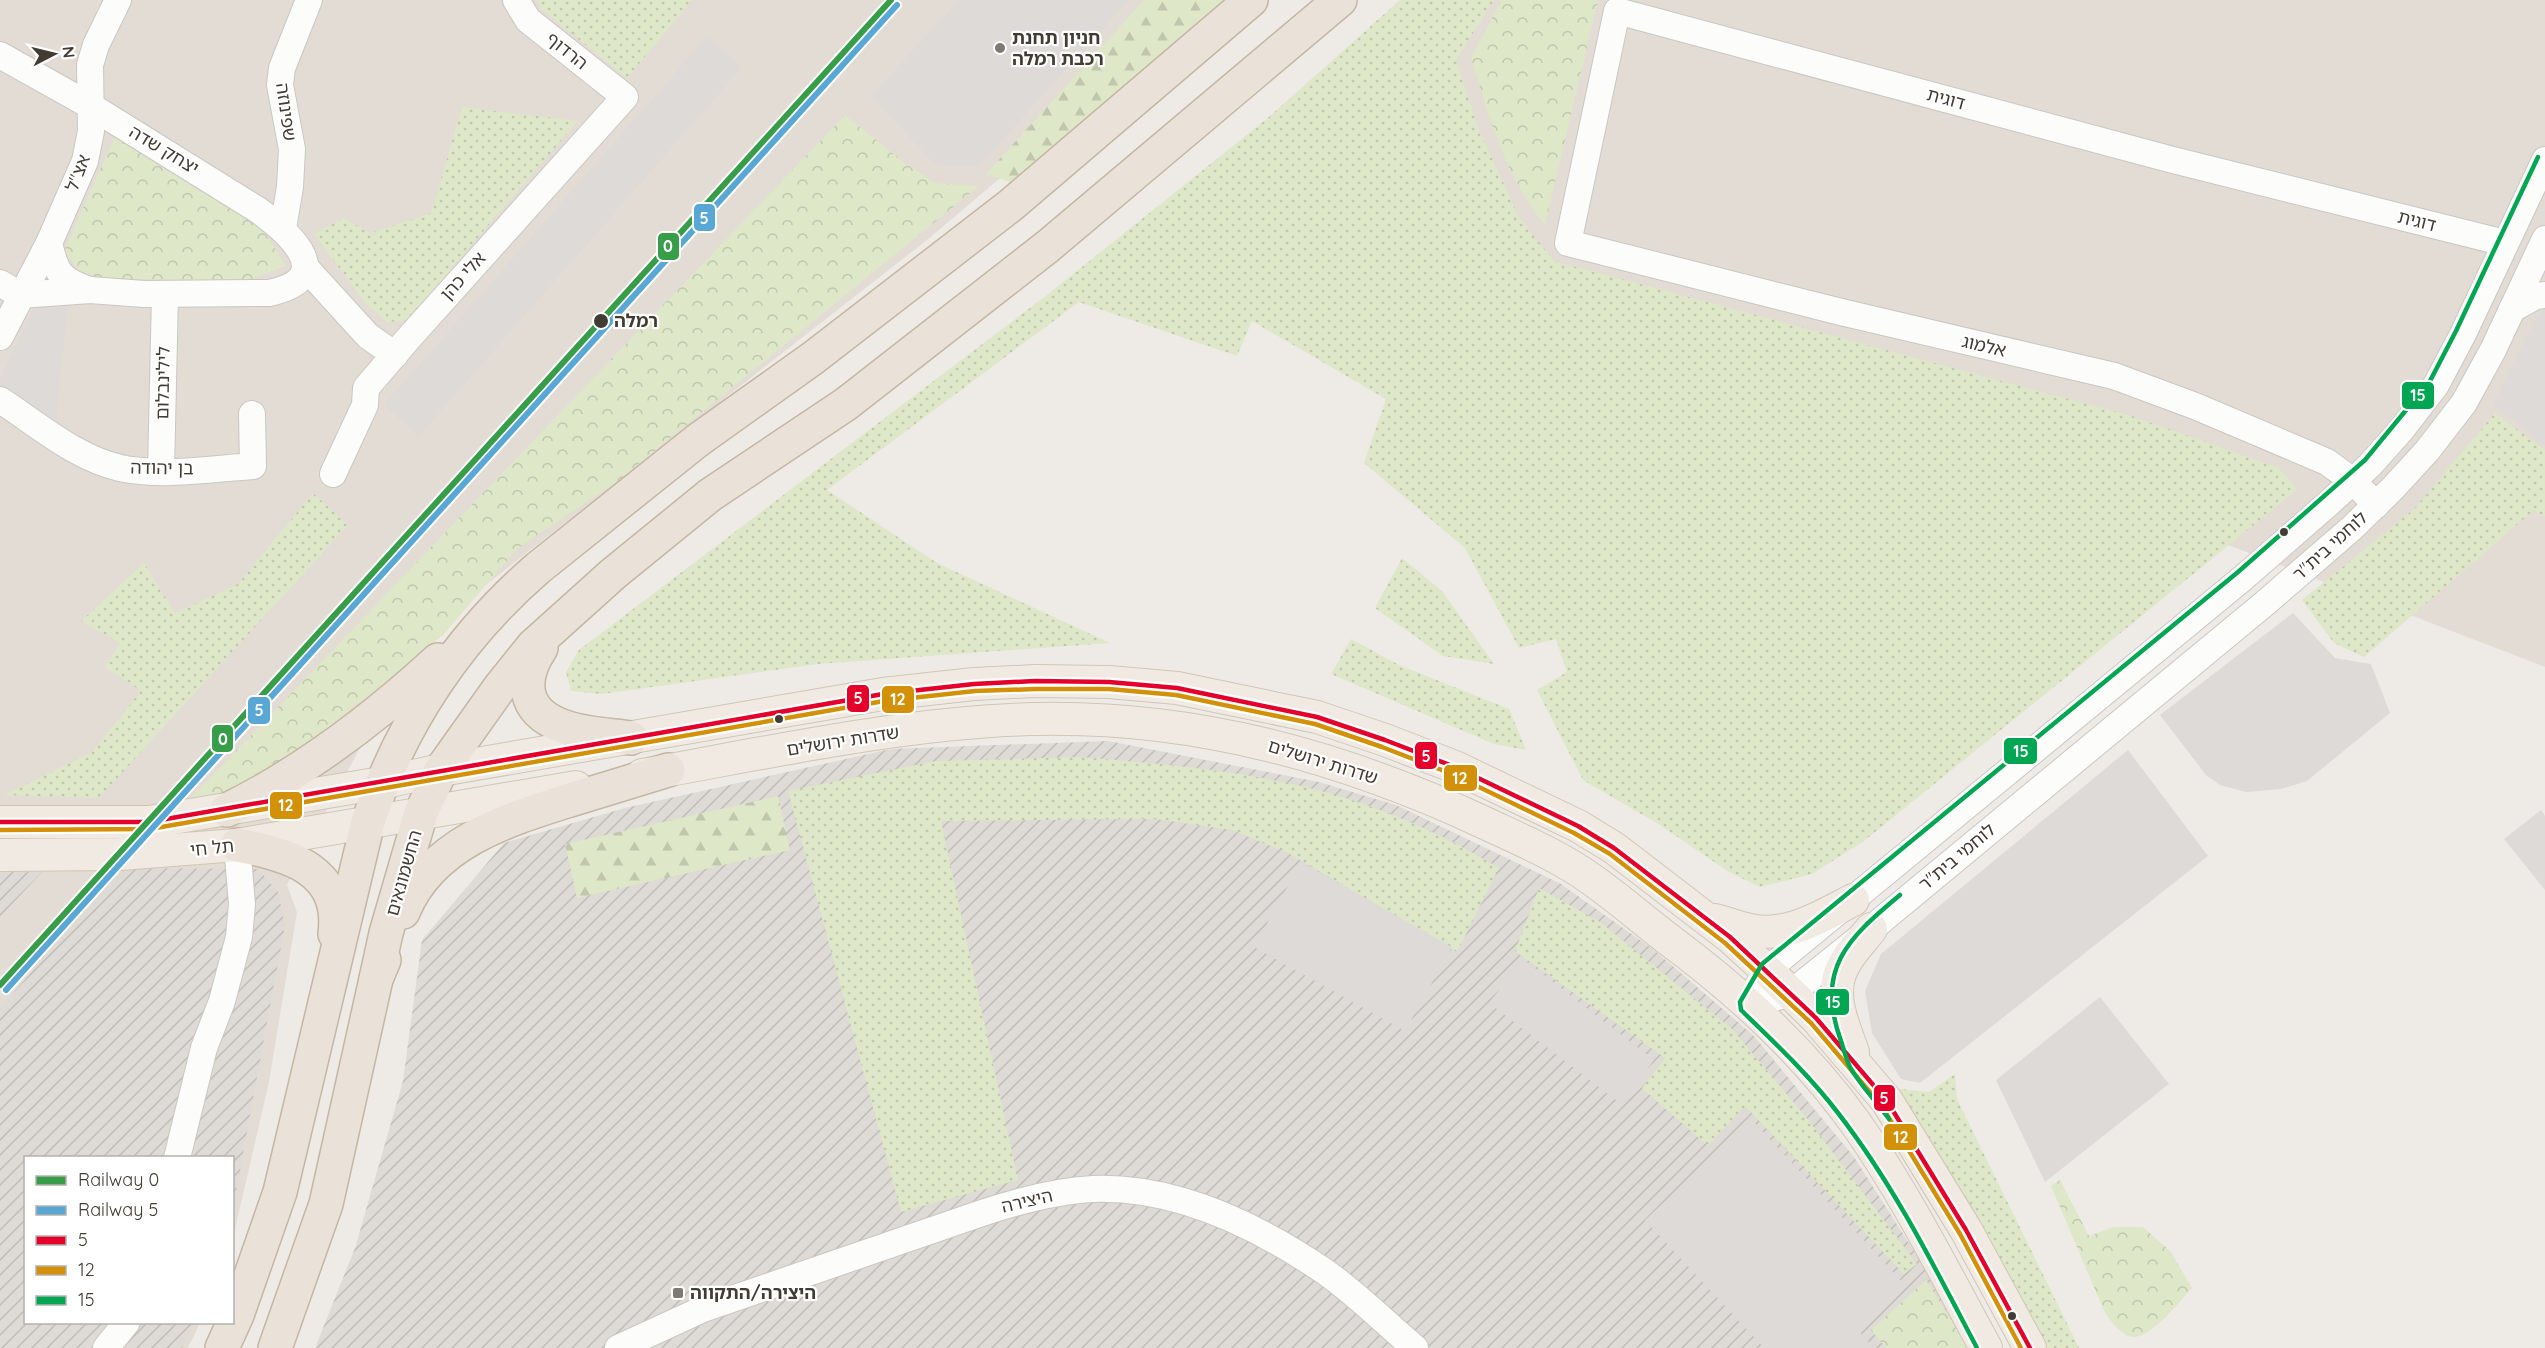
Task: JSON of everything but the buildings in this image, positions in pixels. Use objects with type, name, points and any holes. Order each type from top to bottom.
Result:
[{"type":"highway","points":[[227,810],[267,790],[368,719],[415,681],[508,596],[698,440],[813,358],[1011,205],[1251,0]]},
{"type":"highway","points":[[631,738],[563,727],[533,707],[527,693],[527,676],[534,658],[560,619],[710,495],[846,404],[1047,247],[1340,0]]},
{"type":"highway","points":[[234,1322],[280,1191],[368,822],[381,783],[406,730],[436,683],[461,648],[508,596]]},
{"type":"highway","name":"החשמונאים","points":[[376,979],[386,933],[421,813],[441,770],[532,646],[560,619]]},
{"type":"highway","points":[[275,1348],[326,1204],[376,979],[406,905],[428,874],[479,832],[511,819],[668,770]]},
{"type":"highway","points":[[237,845],[270,851],[290,858],[318,875],[333,897],[335,929],[328,984]]},
{"type":"highway","points":[[222,1348],[233,1324]]},
{"type":"main road","points":[[381,783],[441,770],[883,694],[975,684],[1035,681],[1109,682],[1177,688],[1317,717],[1455,767],[1578,825],[1614,848],[1730,937],[1816,1017],[1887,1101],[1924,1158],[2030,1348]]},
{"type":"main road","name":"שדרות ירושלים","points":[[421,813],[888,732],[978,722],[1035,719],[1107,720],[1172,727],[1238,738],[1307,754],[1372,776],[1440,802],[1559,859],[1592,879],[1706,967],[1748,1005],[1789,1045],[1856,1123],[1927,1239],[1986,1348]]},
{"type":"main road","name":"תל חי","points":[[0,822],[149,822],[381,783]]},
{"type":"main road","name":"תל חי","points":[[0,855],[120,854],[237,845],[421,813]]},
{"type":"main road","points":[[1672,894],[1710,918],[1752,931],[1772,932],[1804,924],[1853,900]]},
{"type":"main road","points":[[1857,1064],[1840,1017],[1839,978],[1848,960],[1871,929]]},
{"type":"street","name":"אצ\"ל","points":[[0,337],[10,289],[49,243],[85,161],[91,131],[90,65],[96,45],[118,0]]},
{"type":"street","name":"שפינוזה","points":[[283,228],[290,187],[292,149],[280,85],[282,68],[309,0]]},
{"type":"street","name":"הרדוף","points":[[516,0],[528,20],[625,97]]},
{"type":"street","name":"דוגית","points":[[1568,243],[1617,11],[2173,160],[2505,243]]},
{"type":"street","name":"יצחק שדה","points":[[0,55],[89,105],[231,191],[283,228],[303,255],[302,276]]},
{"type":"street","name":"אלי כהן","points":[[333,474],[365,405],[366,388],[625,97]]},
{"type":"street","name":"לוחמי בית\"ר","points":[[1748,1005],[1767,970],[2252,570],[2353,481],[2402,429],[2436,385],[2463,334],[2545,160]]},
{"type":"street","name":"לוחמי בית\"ר","points":[[1748,1005],[1791,993],[2255,611],[2376,505],[2427,451],[2464,403],[2545,239]]},
{"type":"street","points":[[49,243],[60,275],[71,284],[90,290]]},
{"type":"street","name":"אלמוג","points":[[1568,243],[1841,312],[2114,376],[2195,406],[2327,462],[2353,481],[2376,505]]},
{"type":"street","points":[[10,289],[165,294],[269,293],[287,289],[302,276],[327,292],[368,336],[395,356]]},
{"type":"street","name":"לילינבלום","points":[[161,471],[165,294]]},
{"type":"street","points":[[2512,309],[2545,295]]},
{"type":"street","name":"בן יהודה","points":[[0,400],[84,455],[120,468],[161,471],[253,466],[252,414]]},
{"type":"street","points":[[177,1156],[204,1048],[222,1001],[239,937],[242,904],[237,845]]},
{"type":"street","name":"היצירה","points":[[618,1348],[703,1309],[982,1213],[1034,1198],[1092,1189],[1138,1191],[1187,1201],[1226,1217],[1323,1270],[1415,1348]]},
{"type":"street","points":[[106,1348],[126,1324]]},
{"type":"shaded area","name":"רמלה","points":[[0,0],[1211,0],[927,240],[419,637],[287,885],[297,912],[269,1082],[234,1234],[234,1156],[24,1156],[24,1324],[200,1324],[188,1348],[0,1348]]},
{"type":"shaded area","name":"חניון תחנת רכבת רמלה","points":[[959,0],[1129,0],[981,163],[963,167],[934,163],[871,96]]},
{"type":"shaded area","points":[[1482,0],[2545,0],[2545,667],[1275,178]]},
{"type":"shaded area","points":[[707,37],[742,67],[419,436],[384,405]]},
{"type":"shaded area","points":[[68,306],[56,424],[0,394],[0,379],[33,309]]},
{"type":"shaded area","points":[[2545,308],[2545,445],[2493,404],[2537,316]]},
{"type":"shaded area","points":[[2293,613],[2335,658],[2371,664],[2390,713],[2307,781],[2281,789],[2246,792],[2220,785],[2206,775],[2160,715]]},
{"type":"shaded area","points":[[1108,741],[1319,782],[1396,805],[1561,884],[1654,950],[1753,1035],[1854,1157],[1976,1348],[315,1348],[355,1248],[403,1081],[422,940],[504,843],[625,808],[891,749]]},
{"type":"shaded area","points":[[2128,750],[2208,856],[1920,1083],[1901,1079],[1872,1033],[1865,991],[1881,954]]},
{"type":"shaded area","points":[[2541,810],[2545,816],[2545,890],[2504,839]]},
{"type":"shaded area","points":[[1301,862],[1452,947],[1405,1031],[1254,947]]},
{"type":"shaded area","points":[[123,868],[258,869],[278,892],[285,925],[234,1203],[234,1156],[24,1156],[24,1324],[194,1324],[182,1348],[0,1348],[0,1008]]},
{"type":"shaded area","points":[[0,872],[42,872],[0,917]]},
{"type":"shaded area","points":[[1523,959],[1654,1060],[1621,1104],[1489,1003]]},
{"type":"shaded area","points":[[2100,997],[2169,1084],[2045,1182],[1996,1080]]},
{"type":"shaded area","points":[[1752,1120],[1903,1283],[1856,1328],[1874,1348],[1764,1348],[1645,1220]]},
{"type":"green space","points":[[537,0],[692,0],[627,78],[542,10]]},
{"type":"green space","points":[[1144,0],[1226,0],[1012,183],[986,174]]},
{"type":"green space","points":[[1400,0],[1494,0],[1456,60],[1479,130],[1519,217],[1554,261],[2132,416],[2279,468],[2298,489],[1864,841],[1812,874],[1760,887],[1729,872],[1660,825],[1583,780],[1537,690],[1567,672],[1556,639],[1519,648],[1465,548],[1364,463],[1386,399],[1252,321],[1237,356],[1079,302],[827,490],[937,563],[1110,643],[818,664],[602,694],[571,691],[566,672],[579,650],[1047,295],[1269,117]]},
{"type":"green space","points":[[1502,0],[1598,0],[1545,225],[1531,206],[1509,166],[1492,124],[1471,58]]},
{"type":"green space","points":[[462,107],[578,121],[407,320],[388,322],[366,304],[314,234],[343,218],[371,233],[431,213]]},
{"type":"green space","points":[[845,115],[906,164],[935,183],[979,186],[614,484],[518,548],[443,635],[324,731],[258,777],[227,792],[189,800]]},
{"type":"green space","points":[[116,134],[217,192],[263,230],[286,266],[246,281],[85,278],[64,251]]},
{"type":"green space","points":[[2495,413],[2545,450],[2545,517],[2534,510],[2364,657],[2334,643],[2302,600],[2414,509]]},
{"type":"green space","points":[[313,493],[348,525],[99,798],[4,795],[92,752],[141,691],[105,667],[120,643],[81,621],[144,563],[175,613],[238,584]]},
{"type":"green space","points":[[1402,558],[1442,591],[1494,664],[1443,656],[1375,608]]},
{"type":"green space","points":[[1351,639],[1399,665],[1509,709],[1526,750],[1494,744],[1331,674]]},
{"type":"green space","points":[[1079,757],[1218,771],[1301,786],[1352,800],[1403,819],[1499,868],[1457,952],[1288,853],[1232,830],[1155,819],[941,821],[1018,1180],[901,1212],[788,791],[936,761]]},
{"type":"green space","points":[[778,796],[790,850],[577,898],[565,844]]},
{"type":"green space","points":[[1539,888],[1600,922],[1732,1029],[1806,1117],[1917,1264],[1904,1274],[1745,1106],[1708,1146],[1642,1088],[1665,1058],[1515,951]]},
{"type":"green space","points":[[1955,1074],[1957,1099],[2079,1348],[2046,1348],[1892,1088],[1929,1092]]},
{"type":"green space","points":[[2060,1180],[2089,1236],[2114,1227],[2143,1227],[2171,1252],[2192,1288],[2149,1331],[2134,1337],[2129,1336],[2117,1328],[2105,1313],[2051,1186]]},
{"type":"green space","points":[[1926,1280],[1969,1348],[1886,1348],[1871,1330]]},
{"type":"rail line","name":"0","points":[[0,985],[891,0]]},
{"type":"rail line","name":"5","points":[[6,990],[897,5]]},
{"type":"transit line","name":"15","points":[[1977,1348],[1896,1198],[1858,1140],[1815,1086],[1741,1010],[1740,1002],[1762,964],[2238,572],[2365,460],[2430,381],[2538,157]]},
{"type":"transit line","name":"5","points":[[0,822],[149,822],[883,694],[974,684],[1035,681],[1109,682],[1177,688],[1317,717],[1455,767],[1578,826],[1614,848],[1730,937],[1816,1018],[1887,1101],[1966,1230],[2030,1348]]},
{"type":"transit line","name":"12","points":[[0,830],[150,829],[884,701],[975,691],[1109,689],[1176,695],[1315,724],[1452,774],[1574,833],[1610,854],[1725,943],[1811,1023],[1881,1105],[1960,1234],[2021,1348]]},
{"type":"transit line","name":"15","points":[[1889,1119],[1849,1064],[1834,1016],[1832,994],[1834,975],[1851,942],[1865,926],[1900,895]]},
{"type":"place","name":"חניון תחנת רכבת רמלה","points":[[1000,48]]},
{"type":"place","name":"רמלה","points":[[601,321]]},
{"type":"place","name":"היצירה/התקווה","points":[[678,1293]]}]
